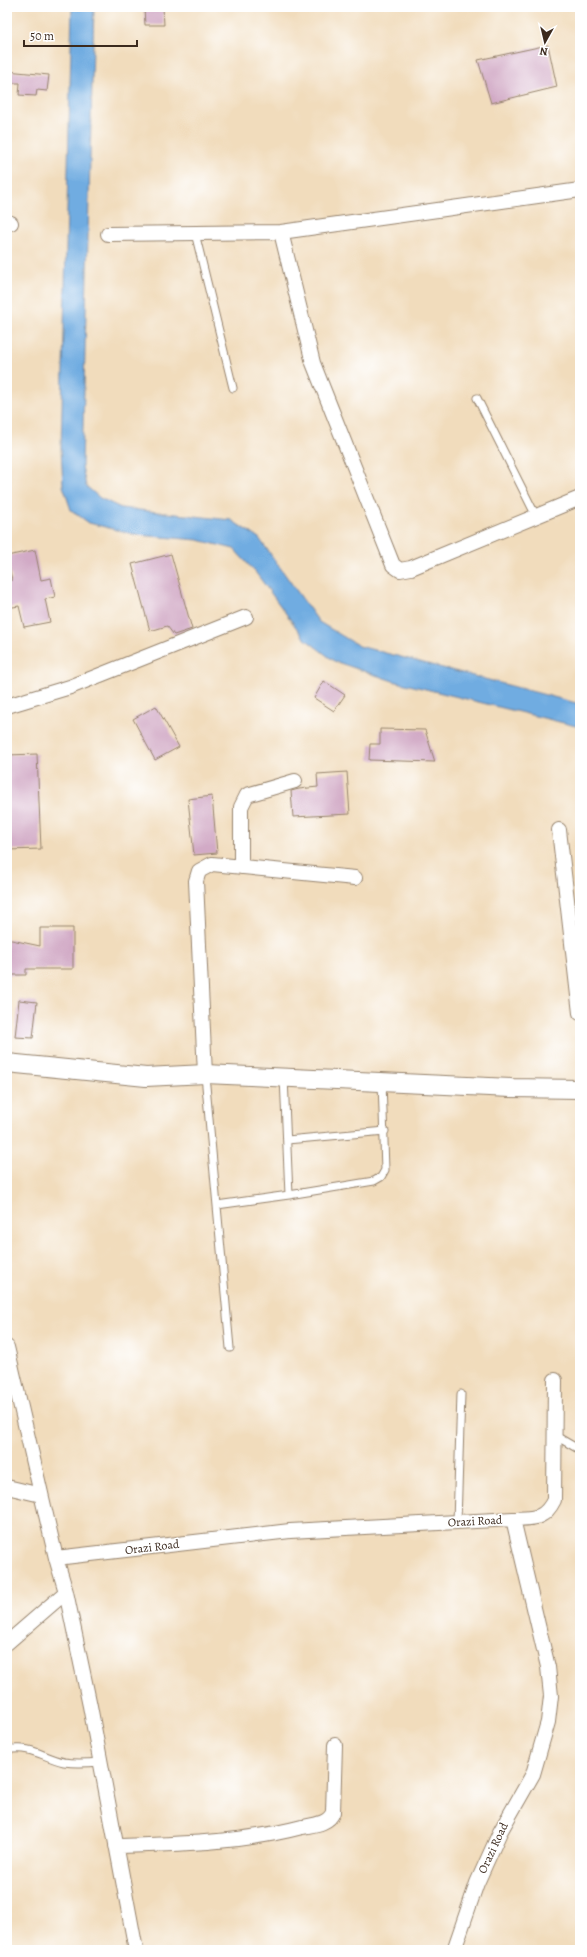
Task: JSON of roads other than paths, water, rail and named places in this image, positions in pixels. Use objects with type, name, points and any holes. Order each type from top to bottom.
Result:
[{"type":"street","points":[[108,234],[281,232],[580,190]]},
{"type":"street","points":[[281,232],[313,363],[393,565],[400,570],[411,568],[580,498]]},
{"type":"street","points":[[7,706],[70,687],[246,617]]},
{"type":"street","points":[[241,867],[241,807],[247,795],[295,781]]},
{"type":"street","points":[[559,830],[580,1013]]},
{"type":"street","points":[[205,1074],[196,881],[199,871],[212,864],[355,878]]},
{"type":"street","points":[[7,1063],[146,1077],[205,1074],[511,1088],[580,1089]]},
{"type":"street","points":[[7,1347],[56,1558],[66,1592],[101,1762],[136,1950]]},
{"type":"street","points":[[513,1519],[536,1518],[548,1511],[554,1500],[554,1380]]},
{"type":"street","points":[[7,1487],[41,1494]]},
{"type":"street","name":"Orazi Road","points":[[56,1558],[290,1531],[513,1519],[548,1667],[551,1696],[548,1722],[533,1774],[500,1832],[477,1883],[454,1950]]},
{"type":"street","points":[[7,1643],[66,1592]]},
{"type":"street","points":[[116,1846],[207,1843],[264,1836],[327,1821],[333,1812],[335,1746]]},
{"type":"lane","points":[[195,233],[233,388]]},
{"type":"lane","points":[[477,398],[536,516]]},
{"type":"lane","points":[[205,1074],[230,1348]]},
{"type":"lane","points":[[284,1077],[289,1195]]},
{"type":"lane","points":[[217,1205],[374,1181],[381,1177],[385,1170],[385,1131],[382,1082]]},
{"type":"lane","points":[[286,1140],[385,1131]]},
{"type":"lane","points":[[457,1522],[461,1394]]},
{"type":"lane","points":[[554,1435],[580,1450]]},
{"type":"lane","points":[[7,1750],[32,1750],[64,1762],[101,1762]]},
{"type":"water","points":[[72,7],[94,7],[82,466],[86,486],[100,498],[121,508],[231,520],[259,538],[319,622],[359,646],[580,704],[580,727],[393,681],[334,661],[304,638],[256,573],[234,549],[198,540],[137,535],[89,523],[71,510],[63,486],[61,449]]}]
